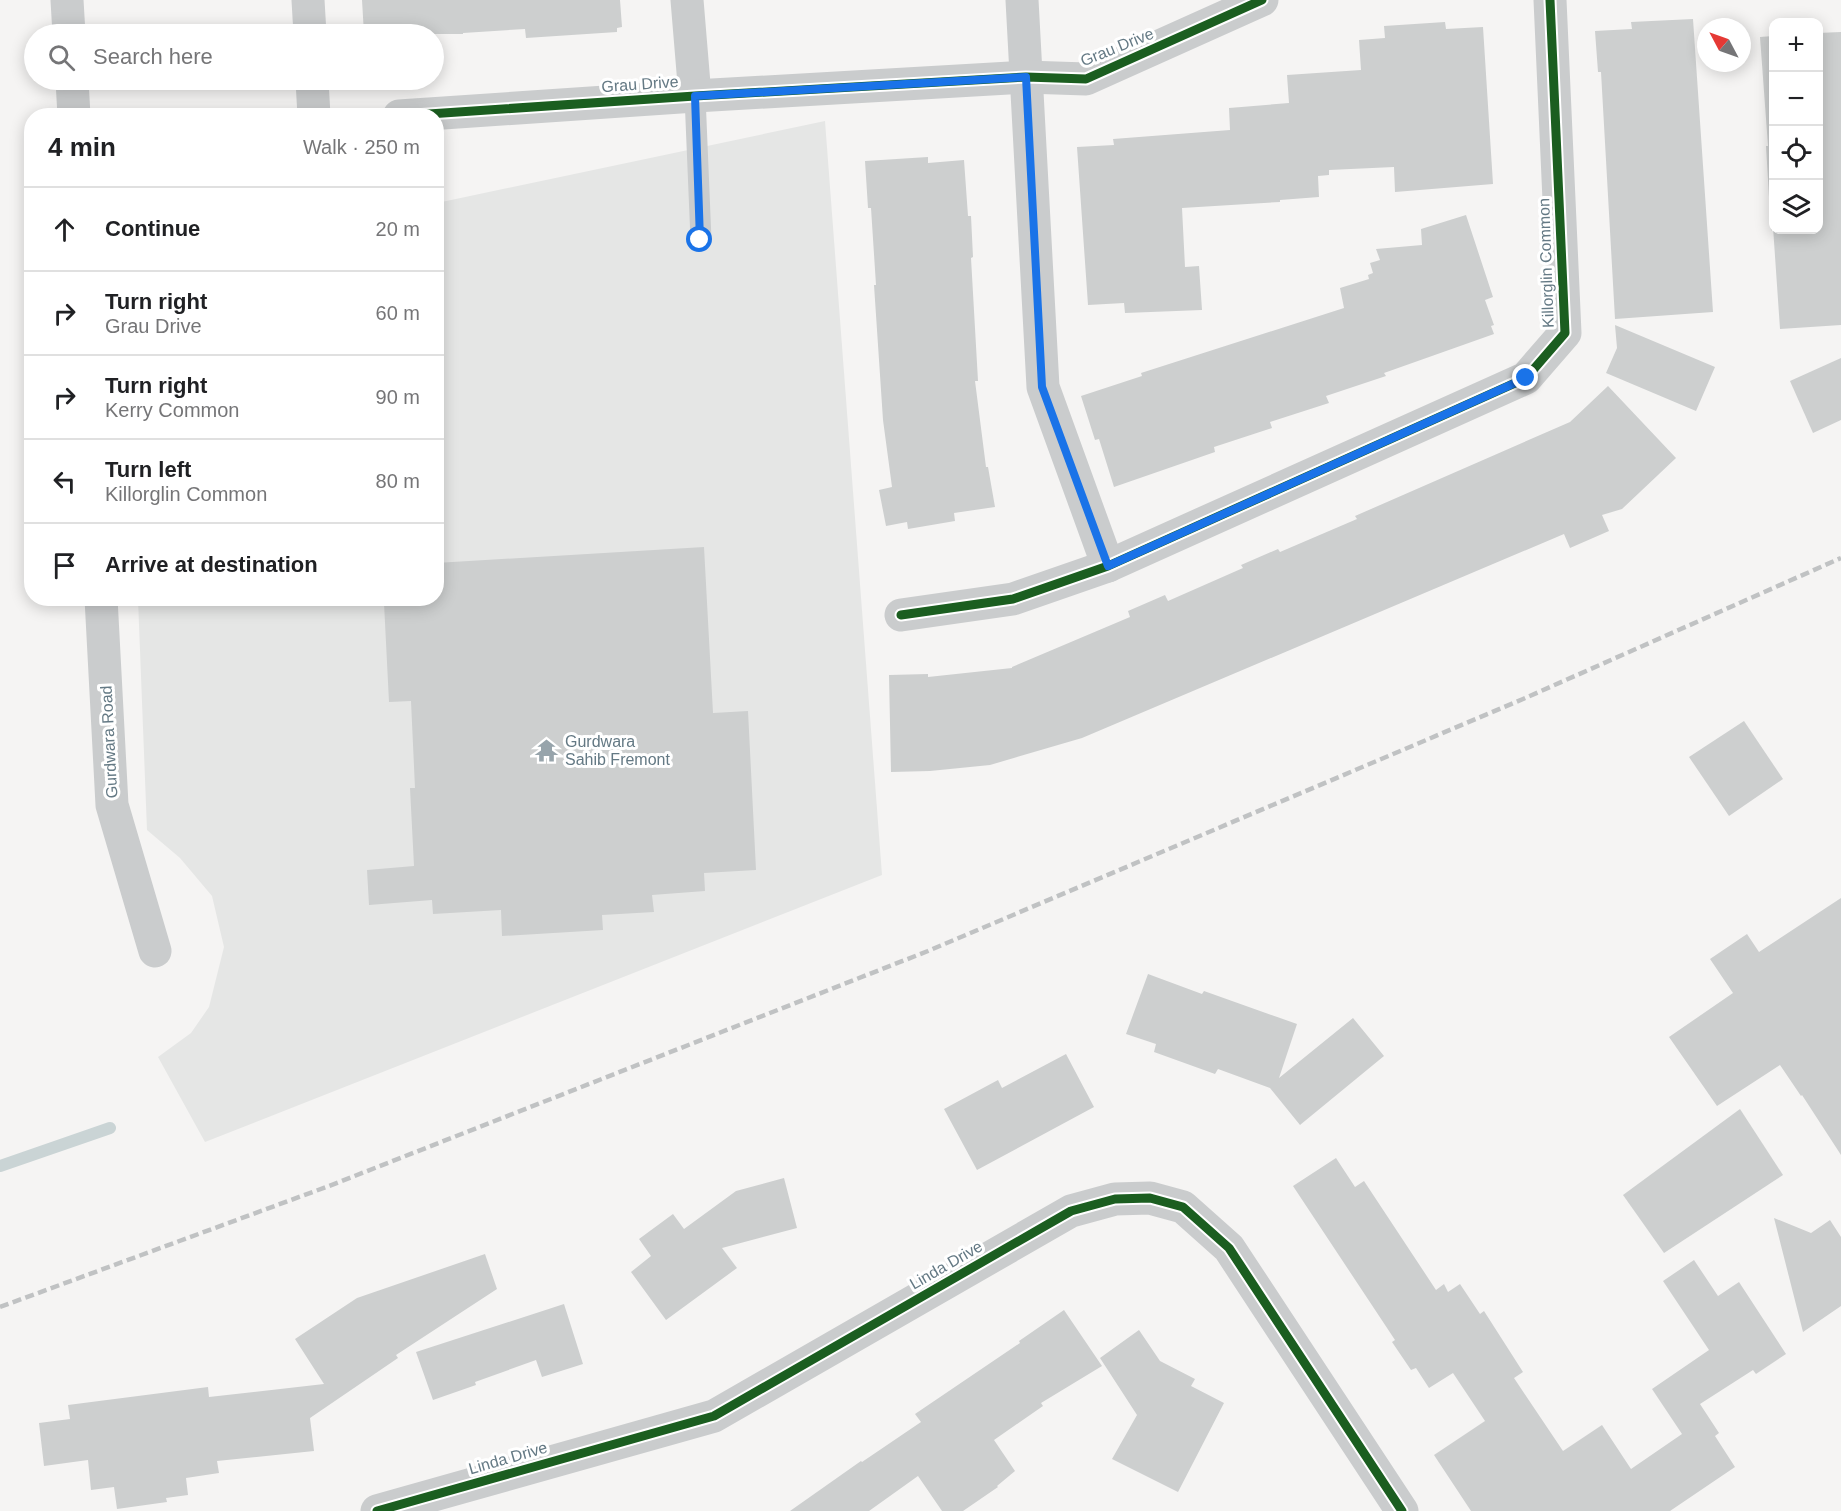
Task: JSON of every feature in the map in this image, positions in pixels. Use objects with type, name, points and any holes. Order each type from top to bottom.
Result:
[{"type":"street","points":[[67,0],[68,24]]},
{"type":"street","points":[[308,0],[309,24]]},
{"type":"street","points":[[687,0],[695,96]]},
{"type":"street","points":[[1022,0],[1042,387],[1108,566]]},
{"type":"street","name":"Grau Drive","points":[[444,113],[1026,77],[1086,79],[1262,0]]},
{"type":"street","name":"Killorglin Common","points":[[901,615],[1013,599],[1108,566],[1526,378],[1565,333],[1550,0]]},
{"type":"street","points":[[73,90],[74,108]]},
{"type":"street","points":[[313,90],[314,108]]},
{"type":"street","name":"Gurdwara Road","points":[[101,606],[112,805],[155,951]]},
{"type":"street","name":"Linda Drive","points":[[377,1511],[714,1416],[1071,1211],[1115,1199],[1150,1198],[1183,1207],[1229,1248],[1402,1511]]},
{"type":"lane","points":[[695,96],[700,240]]},
{"type":"shaded area","points":[[825,121],[882,875],[205,1142],[158,1057],[191,1033],[209,1007],[224,947],[212,896],[180,858],[147,830],[138,606],[444,606],[444,202]]},
{"type":"building","points":[[362,0],[620,0],[622,27],[617,28],[617,32],[526,38],[525,29],[444,34],[444,24],[363,24]]},
{"type":"building","points":[[1693,19],[1713,312],[1615,319],[1601,72],[1598,72],[1595,31],[1632,29],[1631,22]]},
{"type":"building","points":[[1445,22],[1446,29],[1483,27],[1493,184],[1395,192],[1394,167],[1329,170],[1329,175],[1318,176],[1319,197],[1280,200],[1280,202],[1182,208],[1185,267],[1199,266],[1202,310],[1125,313],[1124,303],[1088,305],[1077,147],[1114,145],[1113,139],[1230,130],[1229,108],[1289,103],[1287,75],[1361,70],[1359,40],[1385,38],[1384,26]]},
{"type":"building","points":[[1841,32],[1841,325],[1780,329],[1773,234],[1823,234],[1823,33]]},
{"type":"building","points":[[1769,36],[1769,197],[1766,146],[1768,146],[1760,37]]},
{"type":"building","points":[[928,157],[928,163],[964,160],[968,216],[971,216],[978,381],[975,381],[986,467],[988,467],[995,507],[954,513],[955,521],[908,529],[907,522],[886,526],[879,490],[892,487],[883,420],[871,208],[868,208],[865,161]]},
{"type":"building","points":[[1466,215],[1493,297],[1485,300],[1494,325],[1491,326],[1494,334],[1384,373],[1386,376],[1326,396],[1329,403],[1270,422],[1272,428],[1214,447],[1215,452],[1114,487],[1099,439],[1095,440],[1081,396],[1142,376],[1141,373],[1344,308],[1340,288],[1369,279],[1368,275],[1373,273],[1370,263],[1380,260],[1376,249],[1422,245],[1421,229]]},
{"type":"building","points":[[1615,325],[1715,367],[1696,411],[1606,373],[1617,348]]},
{"type":"building","points":[[1841,358],[1841,420],[1813,433],[1790,381]]},
{"type":"building","points":[[1608,386],[1676,458],[1622,509],[1602,515],[1609,531],[1570,548],[1564,534],[1082,738],[990,765],[891,772],[889,675],[928,674],[928,677],[1012,668],[1130,617],[1128,611],[1165,595],[1168,601],[1243,568],[1241,565],[1278,549],[1280,552],[1357,519],[1355,516],[1570,422]]},
{"type":"building","name":"Gurdwara Sahib Fremont","points":[[704,547],[713,713],[748,711],[756,870],[704,873],[705,891],[652,895],[654,912],[602,915],[603,930],[502,936],[501,910],[433,914],[432,900],[369,905],[367,870],[414,866],[410,788],[415,788],[411,701],[389,702],[384,606],[444,606],[444,563]]},
{"type":"building","points":[[1744,721],[1783,779],[1729,816],[1689,757]]},
{"type":"building","points":[[1841,898],[1841,1155],[1780,1065],[1717,1106],[1669,1037],[1733,993],[1710,959],[1747,934],[1759,952]]},
{"type":"building","points":[[1148,974],[1297,1024],[1279,1078],[1353,1018],[1384,1056],[1300,1125],[1270,1088],[1218,1069],[1215,1074],[1154,1052],[1156,1044],[1126,1034]]},
{"type":"building","points":[[1066,1054],[1094,1107],[977,1170],[944,1109],[998,1080],[1002,1088]]},
{"type":"building","points":[[1740,1109],[1783,1175],[1664,1253],[1623,1195]]},
{"type":"building","points":[[1336,1158],[1355,1187],[1364,1181],[1436,1290],[1444,1284],[1448,1292],[1460,1284],[1480,1314],[1484,1311],[1523,1372],[1514,1378],[1563,1451],[1602,1425],[1631,1469],[1682,1434],[1652,1389],[1709,1350],[1663,1281],[1694,1260],[1718,1296],[1739,1282],[1786,1354],[1756,1374],[1753,1370],[1700,1404],[1719,1433],[1715,1436],[1735,1467],[1670,1511],[1471,1511],[1434,1455],[1485,1421],[1453,1373],[1429,1388],[1416,1368],[1411,1370],[1392,1342],[1395,1340],[1293,1186]]},
{"type":"building","points":[[784,1178],[797,1228],[722,1248],[737,1268],[666,1320],[631,1272],[651,1256],[639,1239],[673,1214],[684,1229],[736,1191]]},
{"type":"building","points":[[1774,1218],[1811,1233],[1830,1220],[1841,1237],[1841,1306],[1803,1332]]},
{"type":"building","points":[[485,1254],[497,1289],[396,1355],[398,1358],[310,1418],[314,1451],[217,1461],[219,1473],[186,1478],[188,1495],[166,1498],[167,1502],[117,1509],[114,1487],[91,1490],[88,1460],[44,1466],[39,1423],[70,1419],[68,1405],[208,1387],[209,1397],[324,1384],[295,1339],[357,1298]]},
{"type":"building","points":[[564,1304],[583,1364],[542,1377],[536,1360],[433,1400],[416,1352]]},
{"type":"building","points":[[1064,1310],[1102,1366],[1041,1403],[1043,1406],[994,1440],[1015,1471],[998,1487],[963,1511],[942,1511],[918,1476],[869,1511],[790,1511],[921,1422],[915,1414],[1020,1343],[1019,1341]]},
{"type":"building","points":[[1139,1330],[1160,1361],[1195,1379],[1191,1386],[1224,1403],[1178,1492],[1112,1459],[1137,1415],[1100,1358]]},
{"type":"waterway","points":[[0,1166],[110,1128]]},
{"type":"railway","points":[[0,1307],[329,1186],[928,951],[1523,699],[1841,558]]},
{"type":"cycle path","points":[[444,113],[1026,77],[1086,79],[1262,0]]},
{"type":"cycle path","points":[[901,615],[1013,599],[1108,566],[1526,378],[1565,333],[1550,0]]},
{"type":"cycle path","points":[[377,1511],[714,1416],[1071,1211],[1115,1199],[1150,1198],[1183,1207],[1229,1248],[1402,1511]]},
{"type":"place","name":"Gurdwara Sahib Fremont","points":[[547,750]]},
{"type":"route","points":[[700,240],[695,96],[1026,77],[1042,387],[1108,566],[1526,378]]}]
